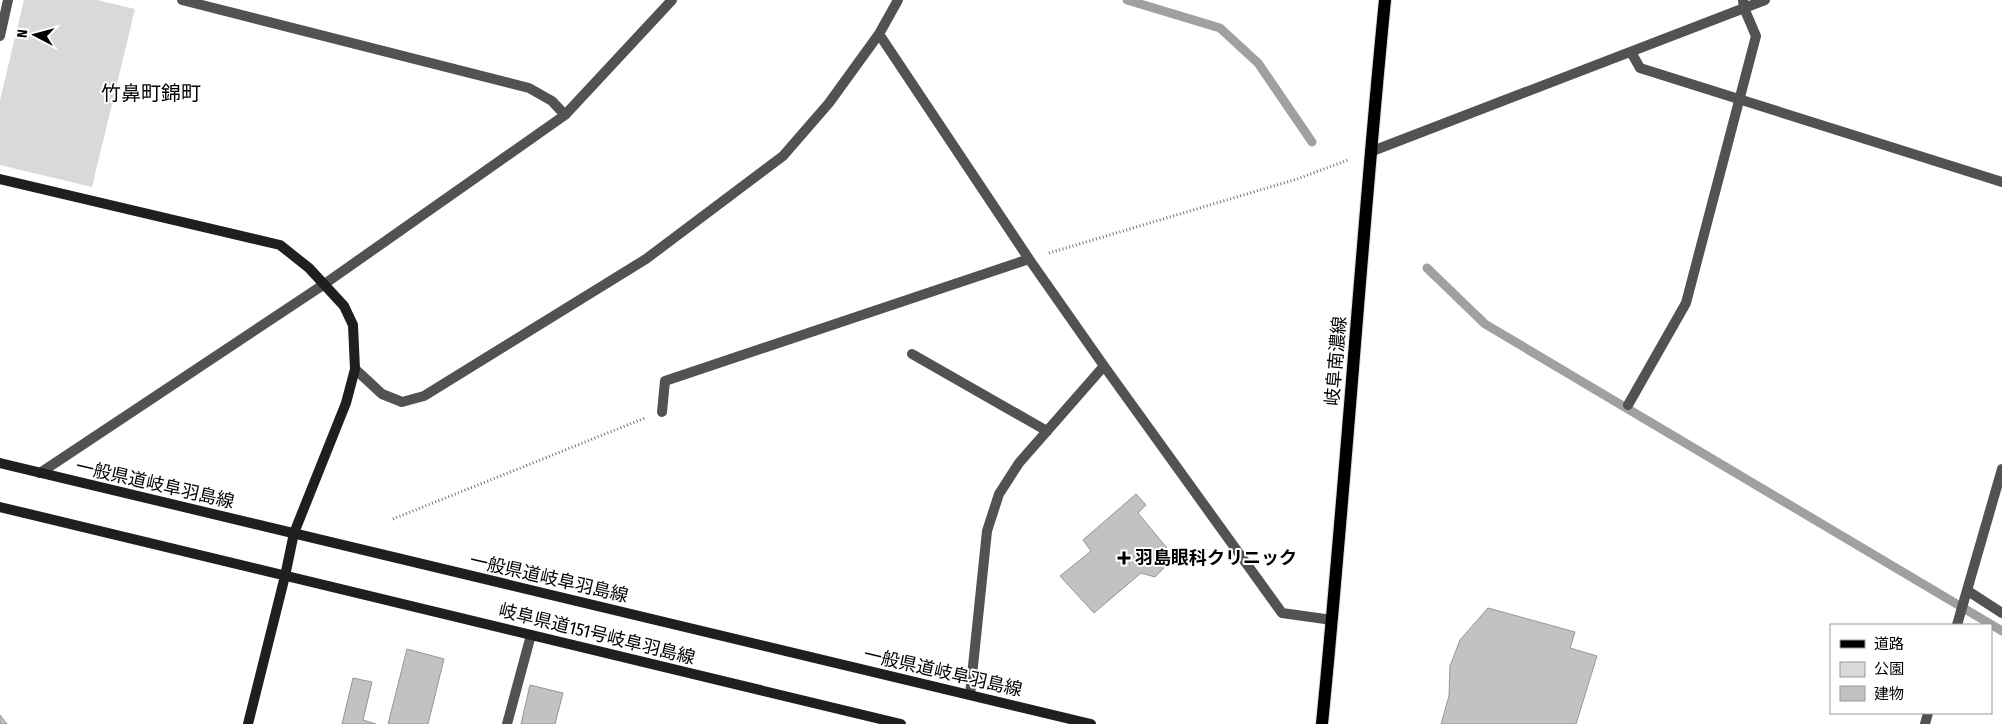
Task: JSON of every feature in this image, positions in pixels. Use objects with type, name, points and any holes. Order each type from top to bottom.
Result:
[{"type":"main road","name":"岐阜南濃線","points":[[1322,724],[1370,152],[1385,0]]},
{"type":"main road","points":[[0,178],[280,245],[309,268],[344,306],[353,325],[356,369],[346,403],[294,533],[248,724]]},
{"type":"main road","name":"一般県道岐阜羽島線","points":[[0,463],[1091,724]]},
{"type":"main road","points":[[0,507],[285,576]]},
{"type":"main road","name":"岐阜県道151号岐阜羽島線","points":[[285,576],[900,724]]},
{"type":"street","points":[[0,36],[8,0]]},
{"type":"street","points":[[182,0],[530,88],[552,100],[565,115]]},
{"type":"street","points":[[40,473],[323,284],[565,115],[672,0]]},
{"type":"street","points":[[356,369],[382,394],[402,402],[424,396],[646,259],[783,156],[829,103],[879,34],[898,0]]},
{"type":"street","points":[[1370,152],[1630,52],[1744,4],[1765,0]]},
{"type":"street","points":[[1628,406],[1686,304],[1756,36],[1744,4]]},
{"type":"street","points":[[879,34],[1029,259],[1282,612],[1332,620]]},
{"type":"street","points":[[1630,52],[1640,68],[2002,182]]},
{"type":"street","points":[[662,412],[665,381],[1029,259]]},
{"type":"street","points":[[912,354],[1047,431]]},
{"type":"street","points":[[970,695],[987,531],[999,494],[1019,463],[1104,366]]},
{"type":"street","points":[[1957,624],[1965,603],[2002,469]]},
{"type":"street","points":[[1968,590],[2002,613]]},
{"type":"street","points":[[508,724],[531,635]]},
{"type":"path","points":[[1029,259],[1297,179],[1370,152]]},
{"type":"path","points":[[393,519],[662,412]]},
{"type":"green space","points":[[24,0],[97,0],[135,9],[92,187],[0,165],[0,100]]},
{"type":"building","name":"羽島眼科クリニック","points":[[1136,494],[1146,505],[1138,513],[1167,548],[1166,566],[1155,577],[1141,573],[1094,613],[1060,576],[1091,551],[1083,540]]},
{"type":"building","points":[[1488,608],[1575,632],[1570,648],[1597,656],[1576,724],[1441,724],[1449,696],[1450,666],[1460,640]]},
{"type":"building","points":[[407,649],[444,659],[428,724],[388,724]]},
{"type":"building","points":[[353,678],[372,682],[363,720],[376,724],[342,724]]},
{"type":"building","points":[[530,685],[563,693],[555,724],[521,724]]},
{"type":"building","points":[[0,715],[7,724],[0,724]]},
{"type":"waterway","points":[[1127,0],[1220,28],[1258,63],[1312,142]]},
{"type":"waterway","points":[[1427,268],[1485,324],[1990,624]]},
{"type":"waterway","points":[[1992,625],[2002,631]]},
{"type":"place","name":"羽島眼科クリニック","points":[[1124,558]]},
{"type":"district","name":"竹鼻町錦町","points":[[151,93]]}]
